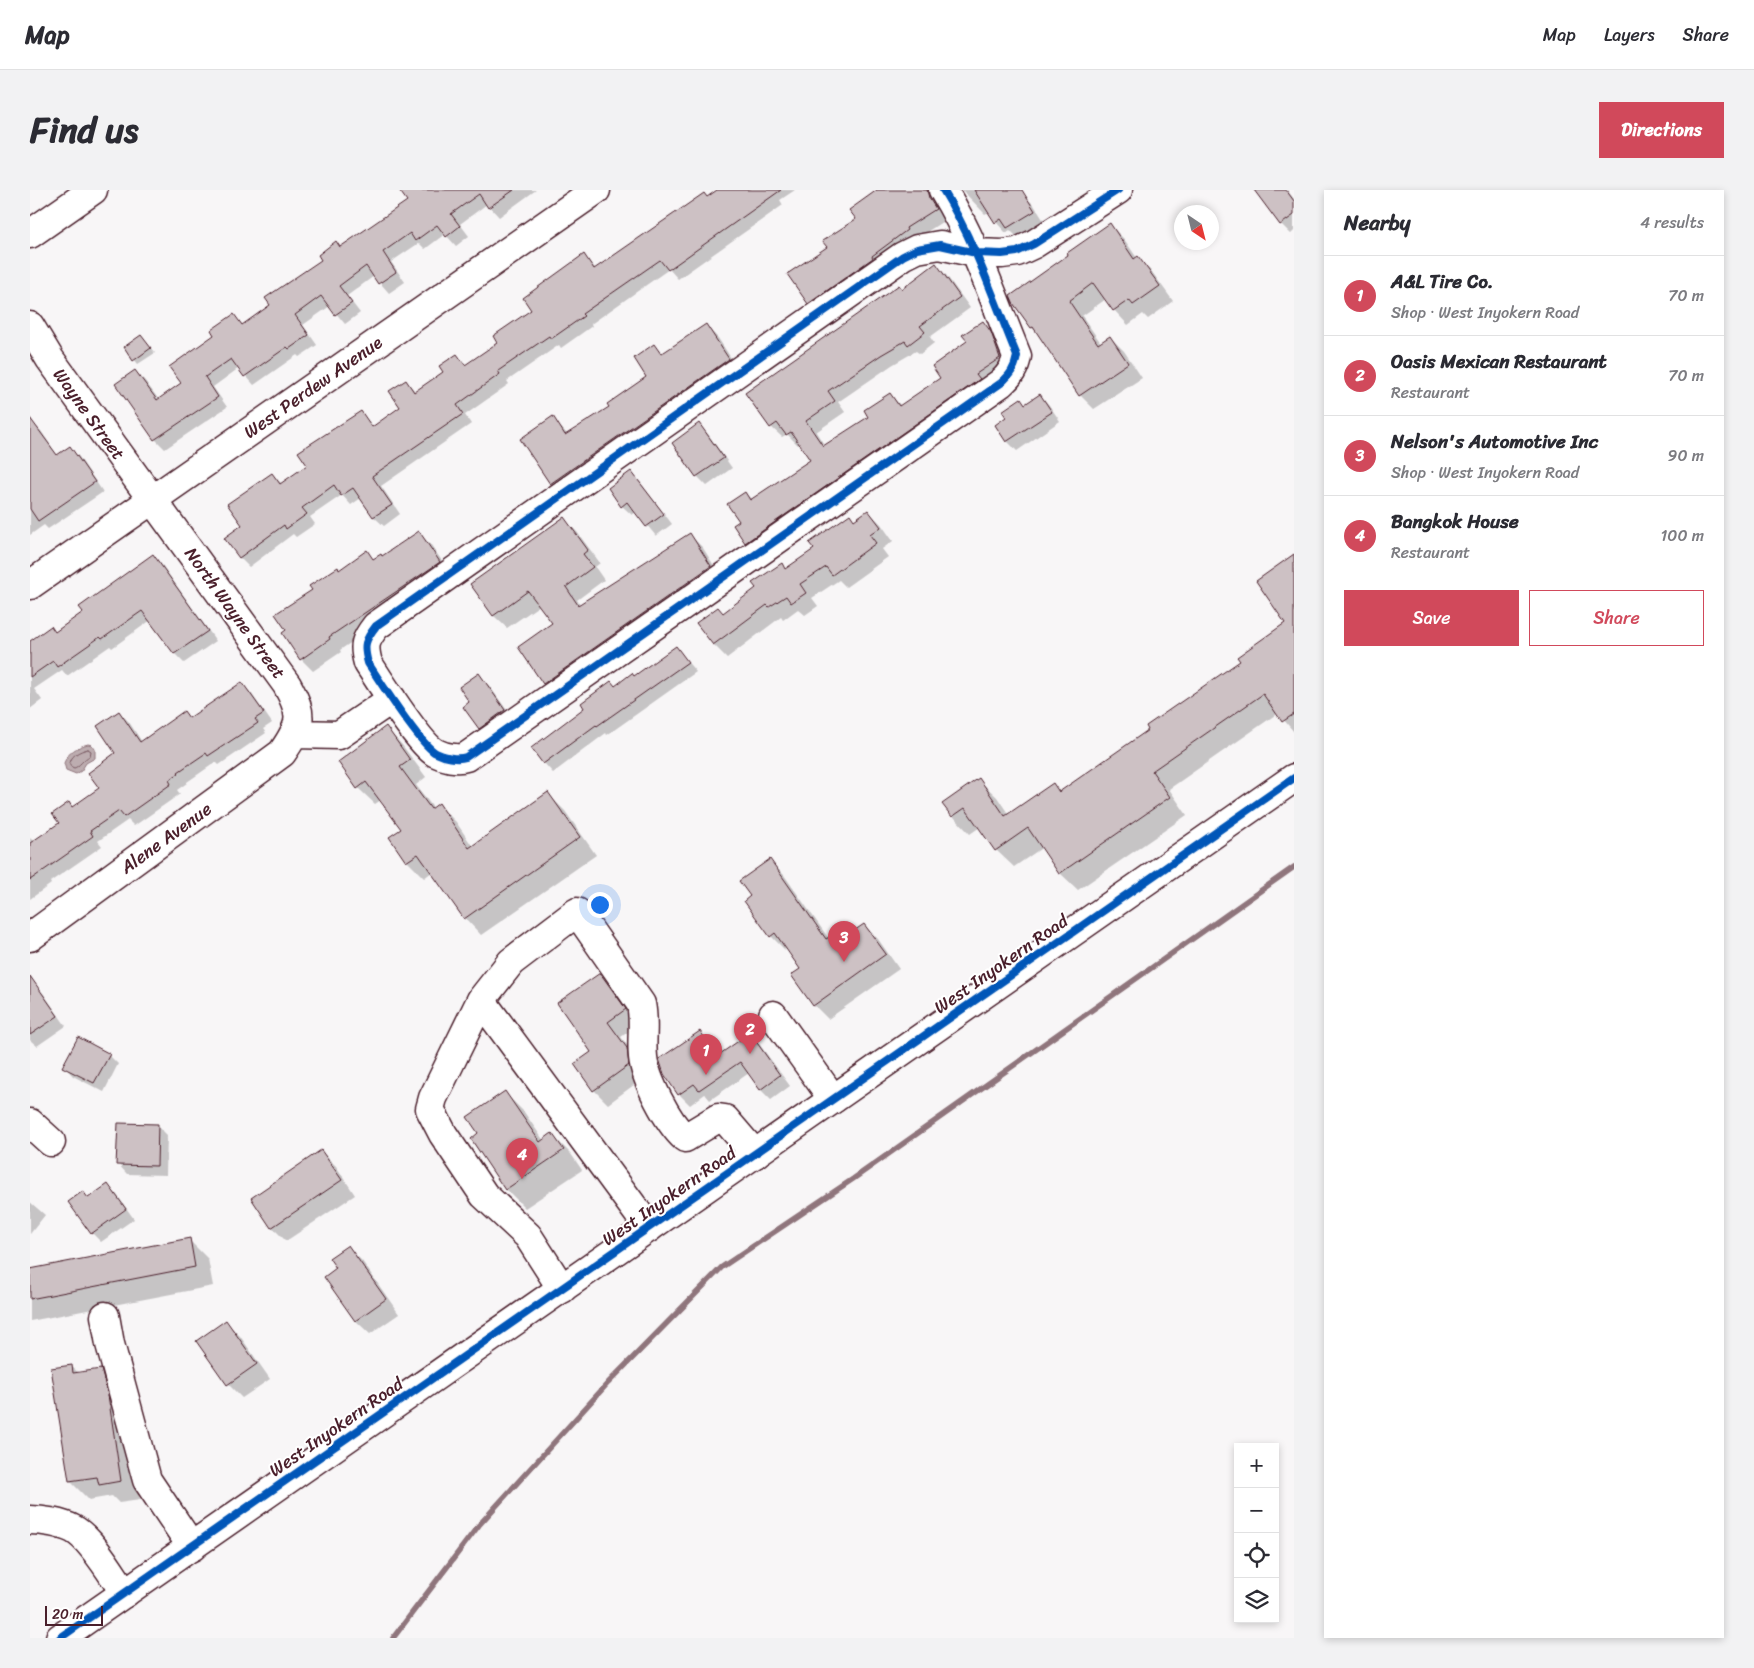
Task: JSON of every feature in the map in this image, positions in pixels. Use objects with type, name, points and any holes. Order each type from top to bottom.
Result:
[{"type":"street","points":[[30,234],[93,190]]},
{"type":"street","name":"West Perdew Avenue","points":[[30,585],[596,190]]},
{"type":"street","points":[[944,190],[955,208],[976,253],[1017,356],[1015,366],[1010,375],[466,757],[459,759],[434,752],[392,699],[368,663],[364,649],[367,638],[376,626],[903,256],[917,249],[940,245],[976,253],[1002,254],[1017,252],[1034,244],[1118,190]]},
{"type":"street","name":"Wayne Street","points":[[30,326],[50,360],[152,499]]},
{"type":"street","name":"North Wayne Street","points":[[152,499],[287,685],[296,701],[299,712],[295,734]]},
{"type":"street","points":[[295,734],[339,736],[392,699]]},
{"type":"street","name":"Alene Avenue","points":[[30,937],[282,753],[295,734]]},
{"type":"street","name":"West Inyokern Road","points":[[60,1638],[1294,778]]},
{"type":"street","points":[[562,1289],[528,1236],[484,1195],[443,1134],[430,1109],[433,1098],[481,1000],[510,962],[577,912],[641,1004],[644,1015],[643,1055],[645,1071],[659,1100],[680,1133],[685,1138],[718,1118],[725,1119],[755,1154]]},
{"type":"street","points":[[481,1000],[649,1228]]},
{"type":"street","points":[[772,1015],[833,1099]]},
{"type":"street","points":[[30,1123],[51,1142]]},
{"type":"street","points":[[105,1316],[110,1344],[147,1480],[192,1547]]},
{"type":"street","points":[[30,1520],[57,1524],[73,1529],[88,1542],[125,1593]]},
{"type":"water","points":[[88,744],[92,745],[95,749],[95,758],[86,763],[81,771],[76,774],[66,770],[64,763],[70,753]]},
{"type":"building","points":[[399,190],[514,190],[488,208],[479,194],[451,214],[460,226],[446,237],[437,225],[415,241],[410,233],[383,252],[396,272],[378,284],[366,266],[339,286],[352,303],[335,315],[321,296],[295,315],[309,335],[289,349],[287,347],[244,377],[231,359],[205,377],[218,397],[154,440],[115,384],[135,370],[157,400],[181,383],[169,367],[214,335],[211,330],[234,314],[242,325],[270,305],[265,298],[321,260],[318,255],[336,241],[340,247],[407,201]]},
{"type":"building","points":[[717,190],[781,190],[668,270],[660,260],[582,314],[584,316],[551,339],[549,336],[498,371],[500,374],[457,405],[463,414],[372,476],[392,505],[373,517],[353,488],[341,496],[334,485],[302,508],[307,514],[286,529],[284,525],[239,558],[224,538],[242,525],[227,504],[272,473],[280,484],[307,465],[298,452],[361,411],[372,427],[400,407],[389,391],[406,380],[414,392],[443,372],[439,366],[457,354],[465,365],[497,343],[493,336],[531,310],[523,298],[584,254],[594,269],[704,193],[707,197]]},
{"type":"building","points":[[877,190],[927,190],[929,198],[936,209],[906,228],[907,230],[872,256],[873,258],[808,304],[787,274],[827,247],[822,241],[856,219],[849,210]]},
{"type":"building","points":[[974,190],[1022,190],[1035,211],[1007,228],[1001,219],[995,223]]},
{"type":"building","points":[[1254,190],[1286,190],[1294,201],[1294,215],[1280,225]]},
{"type":"building","points":[[1110,223],[1134,259],[1138,256],[1160,286],[1133,305],[1129,300],[1113,311],[1093,283],[1069,301],[1098,344],[1110,336],[1128,363],[1079,396],[1033,327],[1031,328],[1013,303],[1010,296]]},
{"type":"building","points":[[936,263],[960,297],[920,326],[925,332],[908,345],[905,341],[828,391],[835,401],[806,421],[823,446],[868,417],[864,410],[890,393],[899,406],[940,378],[932,366],[967,341],[962,335],[983,321],[991,332],[1000,358],[976,374],[980,379],[745,543],[733,525],[739,521],[727,504],[745,492],[750,500],[810,460],[791,432],[786,435],[777,423],[770,428],[745,393],[899,285],[902,289]]},
{"type":"building","points":[[706,324],[729,359],[550,484],[520,439],[553,416],[565,435],[609,407],[607,404],[646,377],[634,358],[654,344],[661,354]]},
{"type":"building","points":[[141,335],[151,348],[133,361],[124,347]]},
{"type":"building","points":[[1040,394],[1052,412],[1006,442],[995,425],[1006,417],[1002,411],[1021,398],[1025,404]]},
{"type":"building","points":[[30,418],[57,455],[70,446],[95,482],[38,521],[30,509]]},
{"type":"building","points":[[699,423],[724,458],[696,477],[672,443]]},
{"type":"building","points":[[631,471],[664,514],[646,527],[627,502],[621,507],[608,488]]},
{"type":"building","points":[[868,510],[881,527],[870,535],[876,543],[832,575],[826,567],[800,584],[806,593],[791,603],[786,596],[769,607],[767,605],[713,645],[696,623],[718,607],[723,613],[756,588],[752,583],[782,563],[785,569],[814,549],[809,543],[850,514],[854,520]]},
{"type":"building","points":[[564,517],[588,550],[583,554],[593,567],[566,587],[578,605],[690,533],[711,566],[543,684],[518,647],[552,623],[528,591],[493,616],[470,584]]},
{"type":"building","points":[[419,531],[440,562],[329,637],[330,639],[300,660],[282,633],[286,630],[275,614],[312,590],[309,586],[338,567],[339,570],[367,550],[373,559],[381,554],[382,556]]},
{"type":"building","points":[[153,554],[208,631],[174,654],[142,611],[57,667],[53,661],[30,677],[30,641],[51,626],[55,632],[83,612],[79,607]]},
{"type":"building","points":[[1294,554],[1294,714],[1282,722],[1263,694],[1152,771],[1170,797],[1059,874],[1028,828],[995,851],[965,808],[952,817],[942,804],[979,778],[1005,816],[1053,783],[1059,792],[1148,730],[1146,726],[1240,661],[1237,657],[1285,623],[1256,581]]},
{"type":"building","points":[[676,646],[688,662],[543,764],[531,748],[584,708],[581,703],[611,681],[615,686],[632,673],[634,676]]},
{"type":"building","points":[[479,673],[505,710],[479,729],[463,707],[469,702],[459,687]]},
{"type":"building","points":[[242,682],[264,713],[255,719],[258,723],[208,756],[206,753],[178,772],[169,780],[171,784],[124,817],[119,811],[90,831],[93,836],[30,880],[30,843],[59,823],[52,814],[69,802],[72,807],[99,788],[88,773],[115,753],[97,726],[119,711],[140,742],[184,711],[189,718]]},
{"type":"building","points":[[386,726],[410,760],[400,767],[431,809],[439,803],[469,848],[548,792],[580,837],[464,919],[418,854],[406,862],[389,837],[401,829],[366,782],[357,789],[338,762]]},
{"type":"building","points":[[770,859],[826,939],[834,934],[839,941],[864,924],[886,954],[813,1006],[791,975],[800,969],[775,933],[770,937],[744,901],[750,896],[739,881]]},
{"type":"building","points":[[600,973],[626,1009],[608,1022],[627,1048],[629,1065],[593,1091],[574,1064],[591,1052],[557,1003]]},
{"type":"building","points":[[30,976],[58,1016],[30,1035]]},
{"type":"building","points":[[700,1031],[717,1056],[750,1033],[780,1075],[760,1090],[740,1062],[699,1090],[694,1084],[678,1095],[664,1074],[659,1059]]},
{"type":"building","points":[[78,1037],[110,1054],[94,1083],[62,1067]]},
{"type":"building","points":[[505,1091],[540,1142],[552,1133],[564,1150],[505,1190],[471,1139],[478,1133],[467,1117]]},
{"type":"building","points":[[118,1123],[158,1124],[157,1166],[116,1165]]},
{"type":"building","points":[[321,1150],[342,1180],[271,1228],[251,1198]]},
{"type":"building","points":[[108,1184],[126,1209],[91,1234],[68,1202],[83,1191],[88,1198]]},
{"type":"building","points":[[190,1238],[195,1267],[30,1299],[30,1269]]},
{"type":"building","points":[[348,1245],[386,1299],[355,1321],[324,1277],[336,1268],[329,1258]]},
{"type":"building","points":[[226,1320],[257,1364],[227,1385],[196,1341]]},
{"type":"building","points":[[72,1365],[73,1373],[101,1369],[108,1395],[121,1481],[99,1485],[97,1477],[69,1481],[51,1368]]},
{"type":"waterway","points":[[393,1638],[479,1525],[608,1383],[722,1267],[853,1179],[1294,867]]},
{"type":"cycle path","points":[[943,190],[965,230],[974,251],[983,272],[992,293],[1017,356],[1013,368],[1007,377],[466,757],[447,757],[429,748],[400,711],[368,663],[366,643],[376,626],[903,256],[917,249],[940,245],[976,253],[1002,254],[1017,252],[1034,244],[1118,190]]},
{"type":"cycle path","points":[[60,1638],[1294,778]]},
{"type":"place","name":"Nelson's Automotive Inc","points":[[844,962]]},
{"type":"place","name":"Oasis Mexican Restaurant","points":[[750,1054]]},
{"type":"place","name":"A&L Tire Co.","points":[[706,1075]]},
{"type":"place","name":"Bangkok House","points":[[522,1179]]}]
